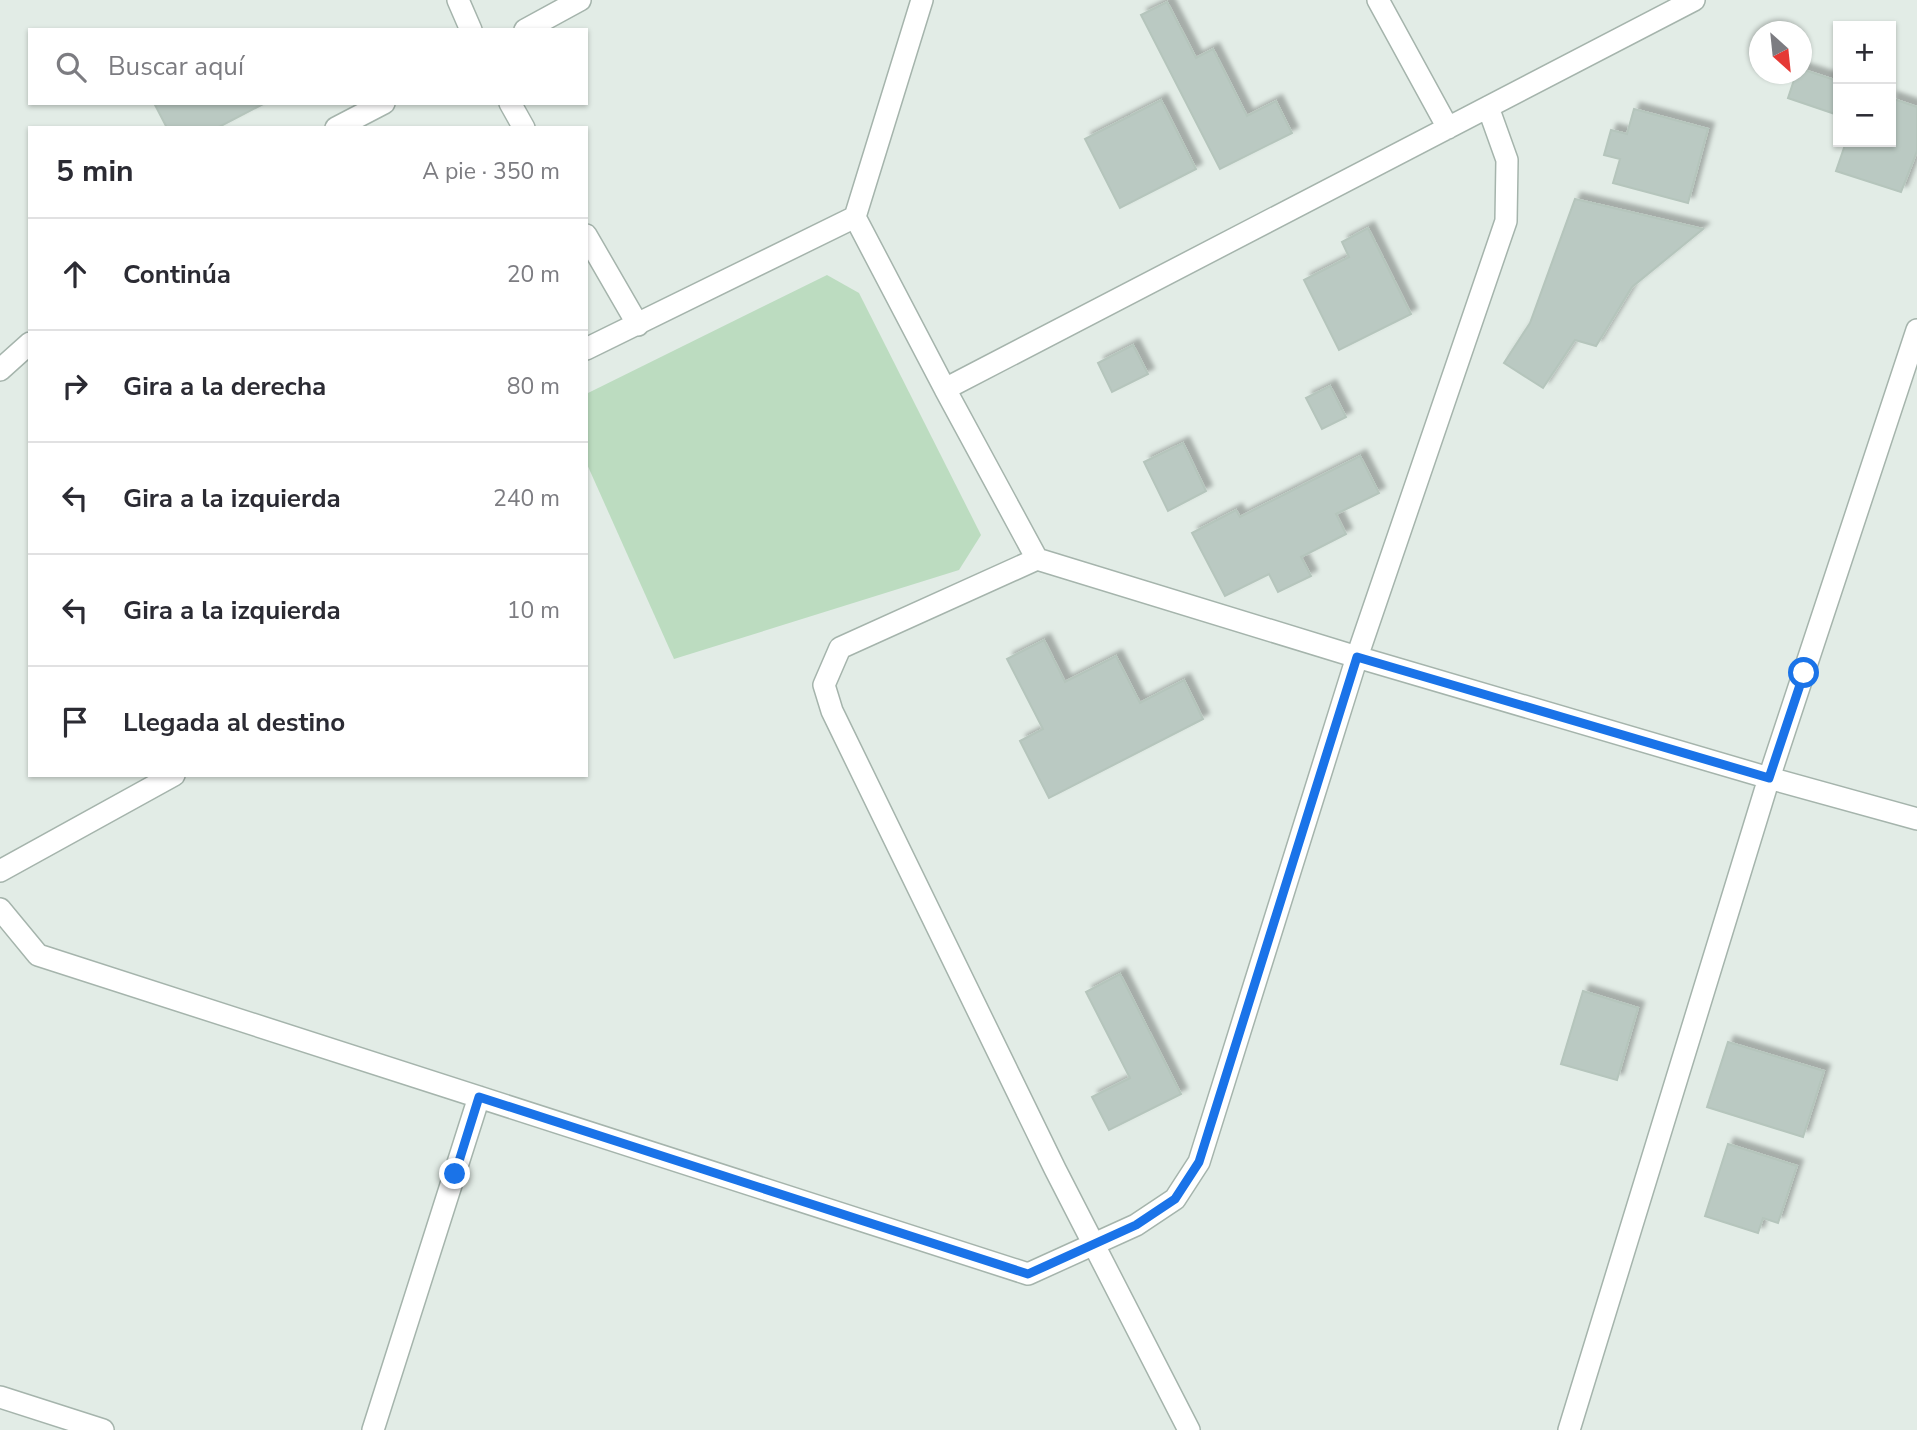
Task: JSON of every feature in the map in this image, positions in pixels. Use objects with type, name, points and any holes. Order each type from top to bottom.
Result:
[{"type":"street","points":[[458,0],[470,28]]},
{"type":"street","points":[[530,28],[580,0]]},
{"type":"street","points":[[922,0],[855,217],[1037,559]]},
{"type":"street","points":[[1378,0],[1448,128]]},
{"type":"street","points":[[945,389],[1694,0]]},
{"type":"street","points":[[340,126],[380,105]]},
{"type":"street","points":[[511,105],[523,126]]},
{"type":"street","points":[[0,909],[38,955],[1028,1274],[1093,1242],[1136,1225],[1175,1199],[1199,1162],[1357,657],[1506,221],[1507,160],[1488,107]]},
{"type":"street","points":[[588,348],[855,217]]},
{"type":"street","points":[[588,238],[638,325]]},
{"type":"street","points":[[1569,1430],[1769,778],[1917,330]]},
{"type":"street","points":[[0,370],[28,345]]},
{"type":"street","points":[[1189,1430],[1093,1242],[832,711],[824,685],[840,648],[1037,559],[1357,657],[1917,819]]},
{"type":"street","points":[[0,872],[170,777]]},
{"type":"street","points":[[373,1430],[479,1097]]},
{"type":"street","points":[[0,1397],[103,1430]]},
{"type":"green space","points":[[827,275],[859,293],[981,535],[959,570],[674,659],[588,466],[588,393]]},
{"type":"building","points":[[1167,2],[1196,58],[1213,49],[1247,116],[1276,101],[1292,133],[1220,169],[1141,15]]},
{"type":"building","points":[[1812,73],[1833,79],[1833,113],[1788,98],[1793,84],[1812,84]]},
{"type":"building","points":[[1161,100],[1196,169],[1120,208],[1085,139]]},
{"type":"building","points":[[1896,100],[1917,107],[1917,151],[1901,192],[1836,171],[1844,147],[1896,147]]},
{"type":"building","points":[[155,105],[261,105],[221,126],[166,126]]},
{"type":"building","points":[[1634,109],[1708,129],[1688,203],[1613,183],[1620,159],[1604,155],[1611,130],[1627,134]]},
{"type":"building","points":[[1575,199],[1703,229],[1632,287],[1596,346],[1575,340],[1543,388],[1504,363],[1530,323]]},
{"type":"building","points":[[1368,228],[1411,314],[1339,350],[1304,280],[1349,257],[1342,242]]},
{"type":"building","points":[[1133,345],[1148,374],[1112,392],[1098,363]]},
{"type":"building","points":[[1330,386],[1346,417],[1322,429],[1306,398]]},
{"type":"building","points":[[1183,443],[1206,491],[1168,511],[1144,462]]},
{"type":"building","points":[[1360,456],[1379,493],[1336,514],[1346,534],[1301,557],[1311,576],[1278,592],[1269,574],[1225,596],[1192,533],[1236,510],[1240,517]]},
{"type":"building","points":[[1044,640],[1065,682],[1116,656],[1140,703],[1184,680],[1203,719],[1049,798],[1020,741],[1043,729],[1007,659]]},
{"type":"building","points":[[1120,974],[1181,1094],[1109,1130],[1092,1097],[1130,1078],[1086,992]]},
{"type":"building","points":[[1583,991],[1638,1008],[1617,1080],[1561,1064]]},
{"type":"building","points":[[1728,1042],[1824,1071],[1803,1137],[1707,1107]]},
{"type":"building","points":[[1728,1144],[1797,1166],[1778,1223],[1763,1218],[1758,1233],[1705,1216]]},
{"type":"route","points":[[455,1174],[479,1097],[1028,1274],[1093,1242],[1136,1225],[1175,1199],[1199,1162],[1357,657],[1769,778],[1804,673]]}]
